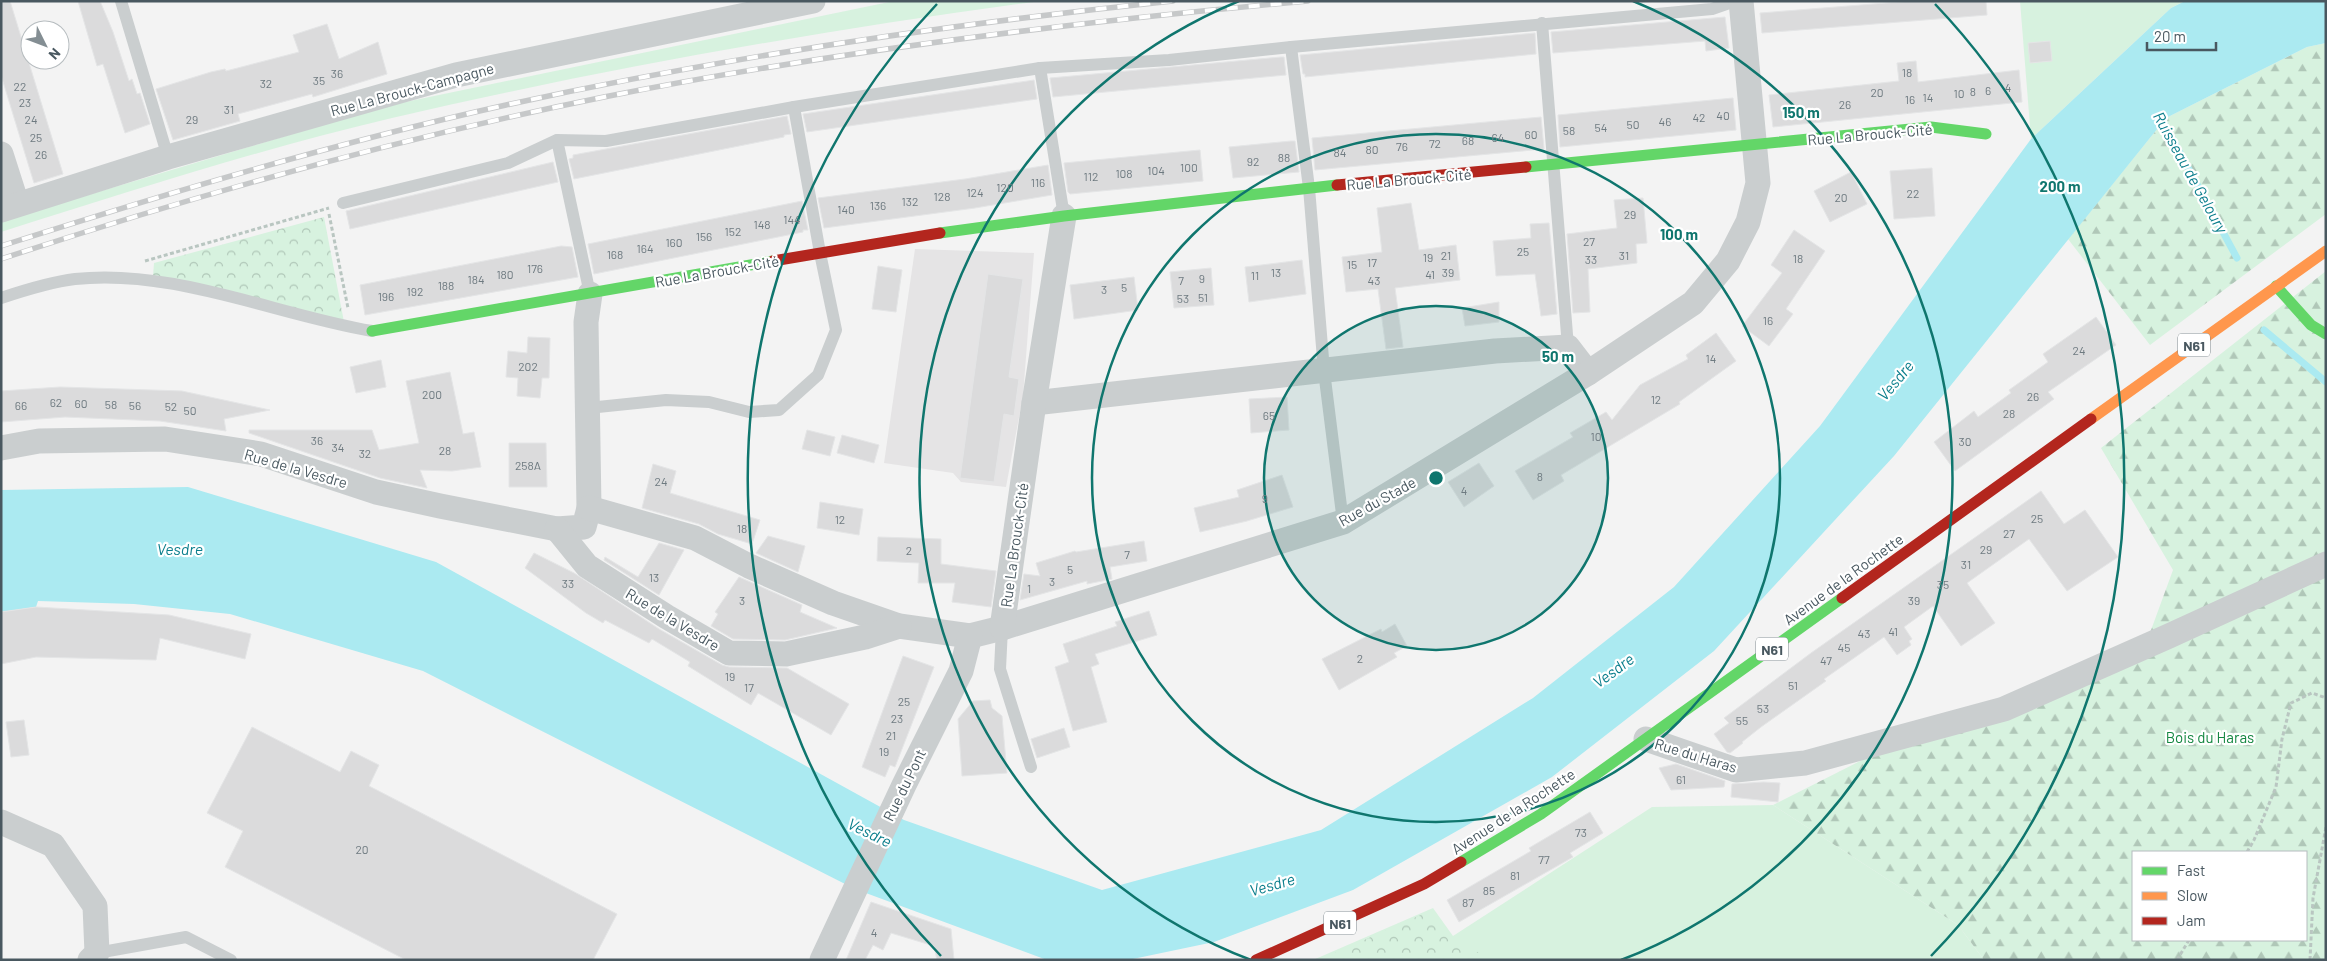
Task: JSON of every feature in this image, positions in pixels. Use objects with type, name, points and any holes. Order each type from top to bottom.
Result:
[{"type":"street","name":"Rue La Brouck-Campagne","points":[[1,154],[9,207],[168,157],[456,75],[813,1]]},
{"type":"street","points":[[1741,1],[1754,144]]},
{"type":"street","name":"Rue La Brouck-Cité","points":[[372,331],[898,239],[1064,216],[1309,188],[1931,127],[1986,134]]},
{"type":"street","name":"Rue du Stade","points":[[970,636],[1002,628],[1343,522],[1371,507],[1588,373],[1693,303],[1728,262],[1748,222],[1758,184],[1754,144]]},
{"type":"street","name":"Rue La Brouck-Cité","points":[[1002,628],[1034,402],[1064,216]]},
{"type":"street","name":"Avenue de la Rochette","points":[[1256,960],[1424,884],[1541,814],[2326,251]]},
{"type":"street","points":[[2276,286],[2311,325],[2326,334]]},
{"type":"street","name":"Rue de la Vesdre","points":[[1,448],[39,441],[165,439],[261,454],[376,492],[557,529],[584,527],[588,508],[586,322],[590,294]]},
{"type":"street","points":[[1034,402],[1495,351],[1568,346],[1588,373]]},
{"type":"street","name":"Rue de la Vesdre","points":[[588,508],[696,538],[749,566],[833,603],[899,626],[970,636]]},
{"type":"street","name":"Rue de la Vesdre","points":[[557,529],[587,566],[730,653],[786,654],[865,637],[899,626]]},
{"type":"street","name":"Rue du Haras","points":[[1646,740],[1736,770],[1805,763],[2004,709],[2326,564]]},
{"type":"street","name":"Rue du Pont","points":[[822,960],[904,785],[961,671],[970,636]]},
{"type":"street","points":[[1,822],[53,845],[95,906],[94,957]]},
{"type":"lane","points":[[121,1],[168,157]]},
{"type":"lane","points":[[343,203],[508,163],[557,140],[606,141],[794,107],[1040,68],[1169,60],[1542,23],[1712,9],[1735,1]]},
{"type":"lane","points":[[1542,23],[1568,346]]},
{"type":"lane","points":[[1291,47],[1309,188],[1324,371],[1343,522]]},
{"type":"lane","points":[[1040,68],[1064,216]]},
{"type":"lane","points":[[588,408],[666,400],[709,402],[749,412],[779,410],[818,375],[836,330],[794,107]]},
{"type":"lane","points":[[557,140],[590,294]]},
{"type":"lane","points":[[1,298],[67,280],[115,278],[168,284],[245,300],[345,327],[372,331]]},
{"type":"lane","points":[[1002,628],[1000,669],[1031,767]]},
{"type":"lane","points":[[94,957],[186,937],[231,960]]},
{"type":"path","points":[[115,278],[149,259],[343,203]]},
{"type":"path","points":[[328,208],[348,312],[345,327]]},
{"type":"path","points":[[2248,851],[2276,787],[2282,739],[2291,703],[2312,693],[2326,698]]},
{"type":"path","points":[[2310,960],[2313,898],[2326,827]]},
{"type":"path","points":[[2177,960],[2188,941]]},
{"type":"shaded area","points":[[915,249],[1034,253],[1023,396],[1006,487],[961,482],[953,473],[884,463]]},
{"type":"green space","points":[[894,1],[1041,1],[878,24],[715,52],[473,100],[294,143],[196,171],[1,232],[1,221],[386,106]]},
{"type":"green space","points":[[2020,1],[2185,1],[2171,8],[2031,139]]},
{"type":"green space","points":[[2326,43],[2326,214],[2150,345],[2068,239],[2166,118],[2307,47]]},
{"type":"green space","points":[[324,217],[344,322],[153,276],[154,263]]},
{"type":"green space","name":"Bois du Haras","points":[[2326,271],[2326,960],[1984,960],[1958,925],[1773,805],[1876,753],[2147,641],[2173,570],[2101,448]]},
{"type":"green space","points":[[1773,805],[1958,925],[1984,960],[1313,960],[1433,908],[1453,936],[1652,807]]},
{"type":"green space","points":[[1432,910],[1452,938],[1492,960],[1319,960]]},
{"type":"water","name":"Vesdre","points":[[2185,1],[2326,1],[2326,43],[2307,47],[2166,118],[1894,456],[1714,651],[1552,777],[1353,890],[1214,942],[1128,960],[1047,960],[855,889],[423,671],[230,614],[134,604],[38,601],[36,607],[1,612],[1,490],[188,487],[436,562],[904,820],[1102,890],[1321,830],[1533,698],[1674,587],[1820,426],[2031,139],[2171,8]]},
{"type":"building","points":[[1,1],[10,1],[20,34],[20,70],[31,70],[63,174],[34,183],[1,75]]},
{"type":"building","points":[[78,1],[100,1],[113,32],[129,81],[132,79],[137,94],[140,93],[150,124],[125,133],[103,64],[97,66]]},
{"type":"building","points":[[1911,1],[1986,1],[1987,15],[1762,33],[1760,13]]},
{"type":"building","points":[[1725,17],[1729,48],[1706,51],[1705,41],[1553,53],[1551,32]]},
{"type":"building","points":[[327,24],[339,59],[378,42],[387,74],[313,97],[312,94],[238,114],[240,121],[173,140],[156,89],[211,72],[225,69],[226,71],[299,52],[293,35]]},
{"type":"building","points":[[1535,33],[1536,54],[1305,77],[1300,55]]},
{"type":"building","points":[[2050,41],[2052,61],[2030,63],[2028,43]]},
{"type":"building","points":[[1284,57],[1286,75],[1053,97],[1050,78]]},
{"type":"building","points":[[1916,61],[1918,82],[2019,70],[2022,102],[1773,127],[1769,95],[1899,81],[1897,63]]},
{"type":"building","points":[[1034,80],[1037,99],[807,132],[803,114]]},
{"type":"building","points":[[1733,98],[1736,130],[1560,147],[1558,115]]},
{"type":"building","points":[[787,116],[791,134],[784,135],[784,137],[574,179],[569,159],[573,158],[573,155]]},
{"type":"building","points":[[1541,117],[1544,149],[1315,170],[1312,138]]},
{"type":"building","points":[[1295,141],[1299,172],[1233,178],[1229,147]]},
{"type":"building","points":[[1200,150],[1203,181],[1070,194],[1068,192],[1064,163]]},
{"type":"building","points":[[553,162],[558,182],[350,229],[346,211]]},
{"type":"building","points":[[1048,165],[1052,195],[975,208],[824,228],[818,198],[965,179]]},
{"type":"building","points":[[1932,168],[1935,216],[1894,219],[1890,171]]},
{"type":"building","points":[[1851,172],[1867,204],[1830,222],[1814,191]]},
{"type":"building","points":[[1643,198],[1647,243],[1636,244],[1637,263],[1588,269],[1590,312],[1573,313],[1567,234],[1617,228],[1614,200]]},
{"type":"building","points":[[802,201],[808,230],[803,230],[803,232],[594,274],[588,244]]},
{"type":"building","points":[[1411,203],[1419,250],[1456,245],[1460,280],[1395,288],[1403,347],[1386,349],[1378,289],[1346,292],[1342,257],[1382,252],[1377,208]]},
{"type":"building","points":[[1549,223],[1557,314],[1541,316],[1535,274],[1496,276],[1493,241],[1531,238],[1530,224]]},
{"type":"building","points":[[1794,230],[1825,251],[1786,309],[1793,314],[1769,346],[1742,326],[1782,273],[1771,265]]},
{"type":"building","points":[[561,246],[572,247],[578,277],[365,315],[360,285]]},
{"type":"building","points":[[1302,260],[1306,294],[1249,302],[1245,267]]},
{"type":"building","points":[[878,266],[902,270],[896,312],[872,309]]},
{"type":"building","points":[[1211,268],[1214,305],[1174,308],[1170,272]]},
{"type":"building","points":[[988,274],[1023,279],[1009,377],[1019,379],[1014,416],[1004,414],[994,482],[960,478]]},
{"type":"building","points":[[1134,277],[1138,310],[1074,319],[1070,285]]},
{"type":"building","points":[[1499,302],[1499,322],[1465,326],[1462,308]]},
{"type":"building","points":[[2096,317],[2116,345],[2048,392],[2054,399],[1955,471],[1934,442],[1974,411],[1978,417],[2011,393],[2009,390],[2048,362],[2043,354]]},
{"type":"building","points":[[1716,333],[1736,361],[1679,402],[1680,404],[1561,475],[1564,481],[1533,500],[1515,471],[1573,437],[1570,433],[1606,412],[1612,420],[1640,385],[1688,359],[1686,355]]},
{"type":"building","points":[[528,337],[550,338],[549,378],[542,378],[540,398],[517,396],[518,378],[506,377],[508,351],[527,353]]},
{"type":"building","points":[[381,360],[386,387],[356,393],[350,367]]},
{"type":"building","points":[[450,372],[463,434],[474,432],[481,467],[452,471],[420,470],[427,488],[380,478],[249,433],[249,430],[372,430],[379,450],[419,443],[406,381]]},
{"type":"building","points":[[60,387],[182,391],[270,410],[224,419],[226,431],[160,421],[65,417],[1,422],[1,391]]},
{"type":"building","points":[[1287,397],[1289,430],[1251,433],[1249,399]]},
{"type":"building","points":[[807,430],[835,437],[830,456],[802,449]]},
{"type":"building","points":[[842,435],[879,445],[874,463],[837,453]]},
{"type":"building","points":[[509,443],[546,443],[547,487],[509,487]]},
{"type":"building","points":[[1479,463],[1494,486],[1464,507],[1448,482]]},
{"type":"building","points":[[653,464],[676,471],[670,493],[760,520],[752,544],[718,534],[699,524],[642,508]]},
{"type":"building","points":[[1282,475],[1293,507],[1247,521],[1200,532],[1194,508],[1239,497],[1237,490]]},
{"type":"building","points":[[2041,491],[2064,524],[2085,510],[2118,557],[2067,591],[2029,539],[1967,583],[1995,623],[1961,646],[1933,606],[1904,627],[1912,639],[1909,641],[1911,645],[1897,655],[1884,637],[1824,679],[1826,681],[1761,727],[1730,753],[1727,752],[1714,734],[1729,723],[1724,718],[1811,653]]},
{"type":"building","points":[[820,502],[863,509],[859,535],[817,528]]},
{"type":"building","points":[[768,536],[805,546],[798,572],[756,553]]},
{"type":"building","points":[[878,537],[941,539],[941,564],[996,571],[991,607],[952,602],[955,583],[918,583],[919,563],[877,561]]},
{"type":"building","points":[[1144,541],[1147,561],[1110,567],[1112,579],[1087,584],[1087,581],[1020,600],[1024,574],[1040,576],[1036,563],[1075,551]]},
{"type":"building","points":[[659,543],[684,550],[659,595],[604,560],[605,557],[638,577]]},
{"type":"building","points":[[534,553],[574,573],[659,629],[722,665],[729,667],[787,668],[849,704],[831,735],[758,693],[751,705],[688,666],[690,662],[652,639],[649,643],[605,620],[603,623],[586,613],[525,568]]},
{"type":"building","points":[[739,577],[802,605],[800,612],[837,628],[785,640],[733,639],[711,626],[718,614],[715,612]]},
{"type":"building","points":[[36,607],[169,615],[251,634],[245,659],[160,638],[156,660],[36,657],[1,664],[1,612]]},
{"type":"building","points":[[1149,611],[1157,635],[1095,654],[1099,664],[1091,667],[1107,722],[1073,731],[1055,667],[1069,662],[1063,644],[1117,626],[1115,622]]},
{"type":"building","points":[[1395,624],[1407,646],[1394,653],[1397,657],[1339,690],[1322,659],[1381,629],[1382,632]]},
{"type":"building","points":[[903,656],[934,667],[895,767],[890,765],[885,777],[862,767]]},
{"type":"building","points":[[990,700],[992,708],[1002,716],[1007,773],[962,776],[958,719],[973,701]]},
{"type":"building","points":[[24,720],[29,755],[11,757],[6,722]]},
{"type":"building","points":[[252,727],[340,772],[351,751],[379,765],[369,786],[617,914],[593,960],[406,960],[225,867],[243,831],[207,813]]},
{"type":"building","points":[[1064,728],[1070,747],[1037,758],[1031,739]]},
{"type":"building","points":[[1676,764],[1725,781],[1724,787],[1671,790],[1659,768]]},
{"type":"building","points":[[1780,783],[1778,802],[1731,797],[1732,784]]},
{"type":"building","points":[[1590,812],[1603,833],[1570,853],[1573,857],[1459,922],[1447,900],[1531,851],[1529,848]]},
{"type":"building","points":[[871,902],[951,929],[954,960],[937,960],[934,946],[891,933],[883,950],[873,945],[865,960],[846,960]]},
{"type":"waterway","name":"Ruisseau de Geloury","points":[[2159,114],[2237,258]]},
{"type":"waterway","name":"Ruisseau de Geloury","points":[[2264,330],[2326,382]]},
{"type":"railway","points":[[1,246],[189,188],[315,152],[506,105],[672,72],[838,44],[1005,20],[1173,1]]},
{"type":"railway","points":[[1,259],[150,212],[300,169],[452,130],[604,97],[866,52],[1043,28],[1308,1]]},
{"type":"traffic: fast","points":[[1526,167],[1931,127],[1986,134]]},
{"type":"traffic: fast","points":[[940,233],[1064,216],[1337,185]]},
{"type":"traffic: fast","points":[[372,331],[773,261]]},
{"type":"traffic: fast","points":[[2276,286],[2311,325],[2326,334]]},
{"type":"traffic: fast","points":[[1461,862],[1541,814],[1842,598]]},
{"type":"traffic: slow","points":[[2091,419],[2326,251]]},
{"type":"traffic: jam","points":[[1337,185],[1526,167]]},
{"type":"traffic: jam","points":[[773,261],[940,233]]},
{"type":"traffic: jam","points":[[1842,598],[2091,419]]},
{"type":"traffic: jam","points":[[1256,960],[1424,884],[1461,862]]}]
